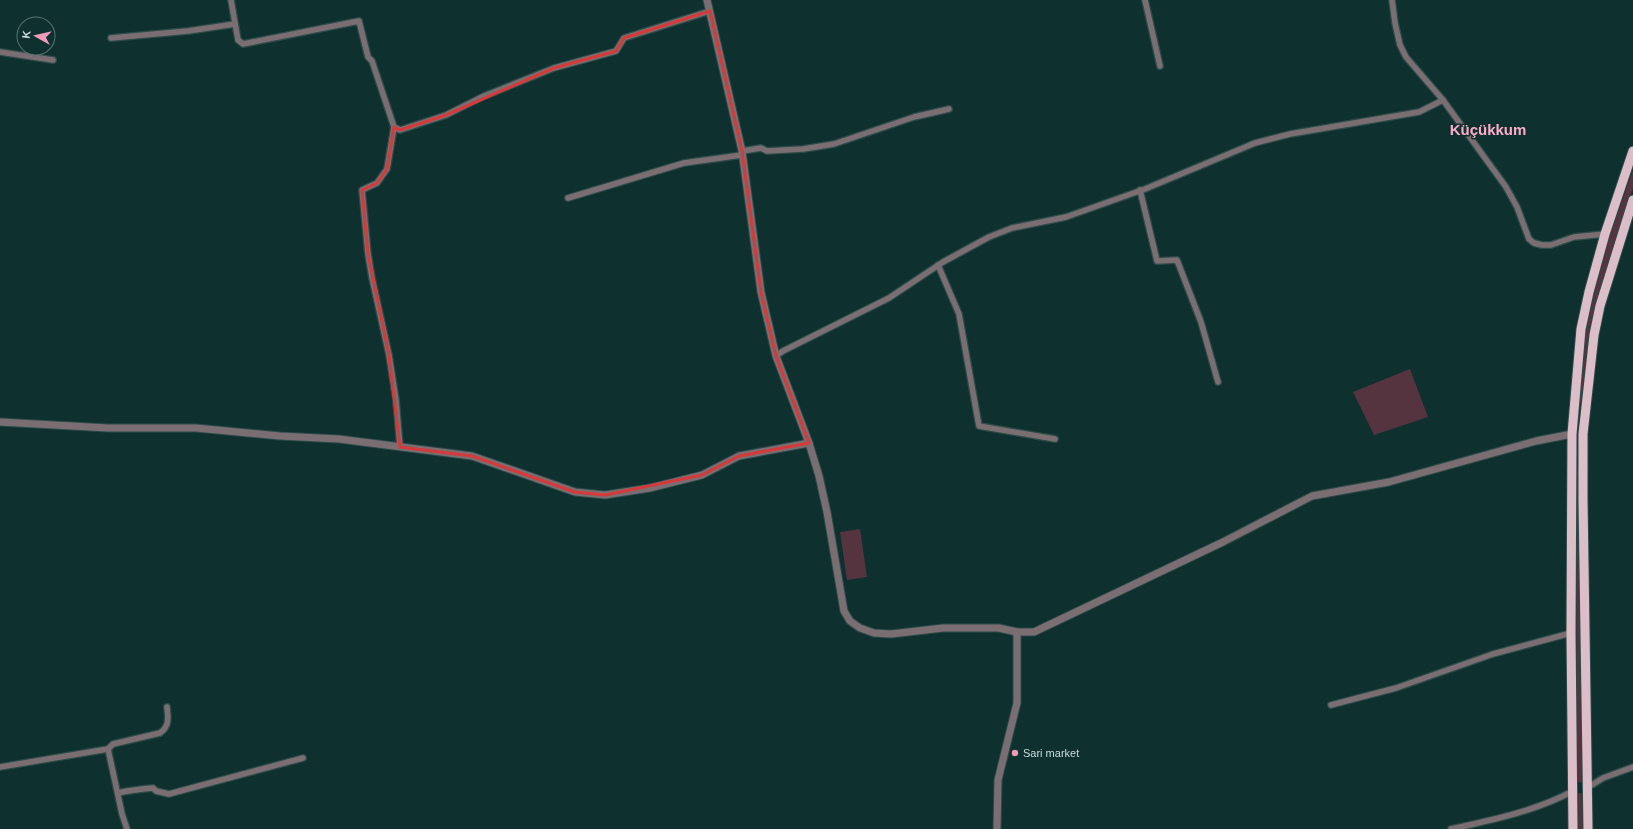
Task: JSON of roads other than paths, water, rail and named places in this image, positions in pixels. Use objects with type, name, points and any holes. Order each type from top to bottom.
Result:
[{"type":"highway","points":[[1573,829],[1571,633],[1572,434],[1581,330],[1589,292],[1605,234],[1633,151]]},
{"type":"highway","points":[[1588,829],[1582,500],[1583,434],[1594,335],[1600,306],[1633,200]]},
{"type":"highway","points":[[1572,434],[1583,434]]},
{"type":"street","points":[[231,0],[238,40],[243,44],[359,21],[368,57],[372,62],[394,127],[387,169],[377,183],[362,190],[368,254],[389,354],[396,400],[400,447]]},
{"type":"street","points":[[707,0],[742,153],[761,292],[776,356],[809,443],[819,476],[827,512],[844,611],[850,621],[860,628],[874,633],[891,634],[943,628],[1000,628],[1017,632],[1034,632],[1223,542],[1312,496],[1390,482],[1536,440],[1572,434]]},
{"type":"street","points":[[1146,0],[1160,66]]},
{"type":"street","points":[[1392,0],[1395,24],[1400,45],[1406,57],[1444,100],[1506,187],[1517,207],[1529,239],[1538,244],[1551,245],[1574,238],[1605,234]]},
{"type":"street","points":[[394,127],[400,130],[446,115],[484,96],[554,68],[616,51],[624,38],[710,11]]},
{"type":"street","points":[[111,38],[188,31],[235,24]]},
{"type":"street","points":[[0,52],[53,60]]},
{"type":"street","points":[[776,356],[783,351],[889,298],[938,265],[988,237],[1012,228],[1066,217],[1140,190],[1254,143],[1290,134],[1419,112],[1444,100]]},
{"type":"street","points":[[568,198],[684,163],[742,153],[760,148],[767,151],[803,149],[834,144],[914,117],[949,109]]},
{"type":"street","points":[[1140,190],[1157,261],[1177,260],[1201,322],[1218,382]]},
{"type":"street","points":[[938,265],[959,314],[979,426],[1056,439]]},
{"type":"street","points":[[0,422],[108,428],[196,428],[280,436],[339,439],[472,456],[575,492],[605,495],[650,488],[702,475],[739,456],[809,443]]},
{"type":"street","points":[[997,829],[998,780],[1017,703],[1017,632]]},
{"type":"street","points":[[1330,705],[1396,688],[1492,654],[1571,633]]},
{"type":"street","points":[[0,767],[108,748],[113,744],[160,733],[164,730],[168,718],[167,707]]},
{"type":"street","points":[[108,748],[127,829]]},
{"type":"street","points":[[118,793],[137,789],[144,790],[153,788],[162,793],[169,794],[303,758]]},
{"type":"street","points":[[1587,788],[1603,778],[1633,768]]},
{"type":"street","points":[[1451,829],[1557,800],[1573,791]]},
{"type":"place","name":"Sari market","points":[[1015,753]]},
{"type":"district","name":"Küçükkum","points":[[1488,129]]}]
